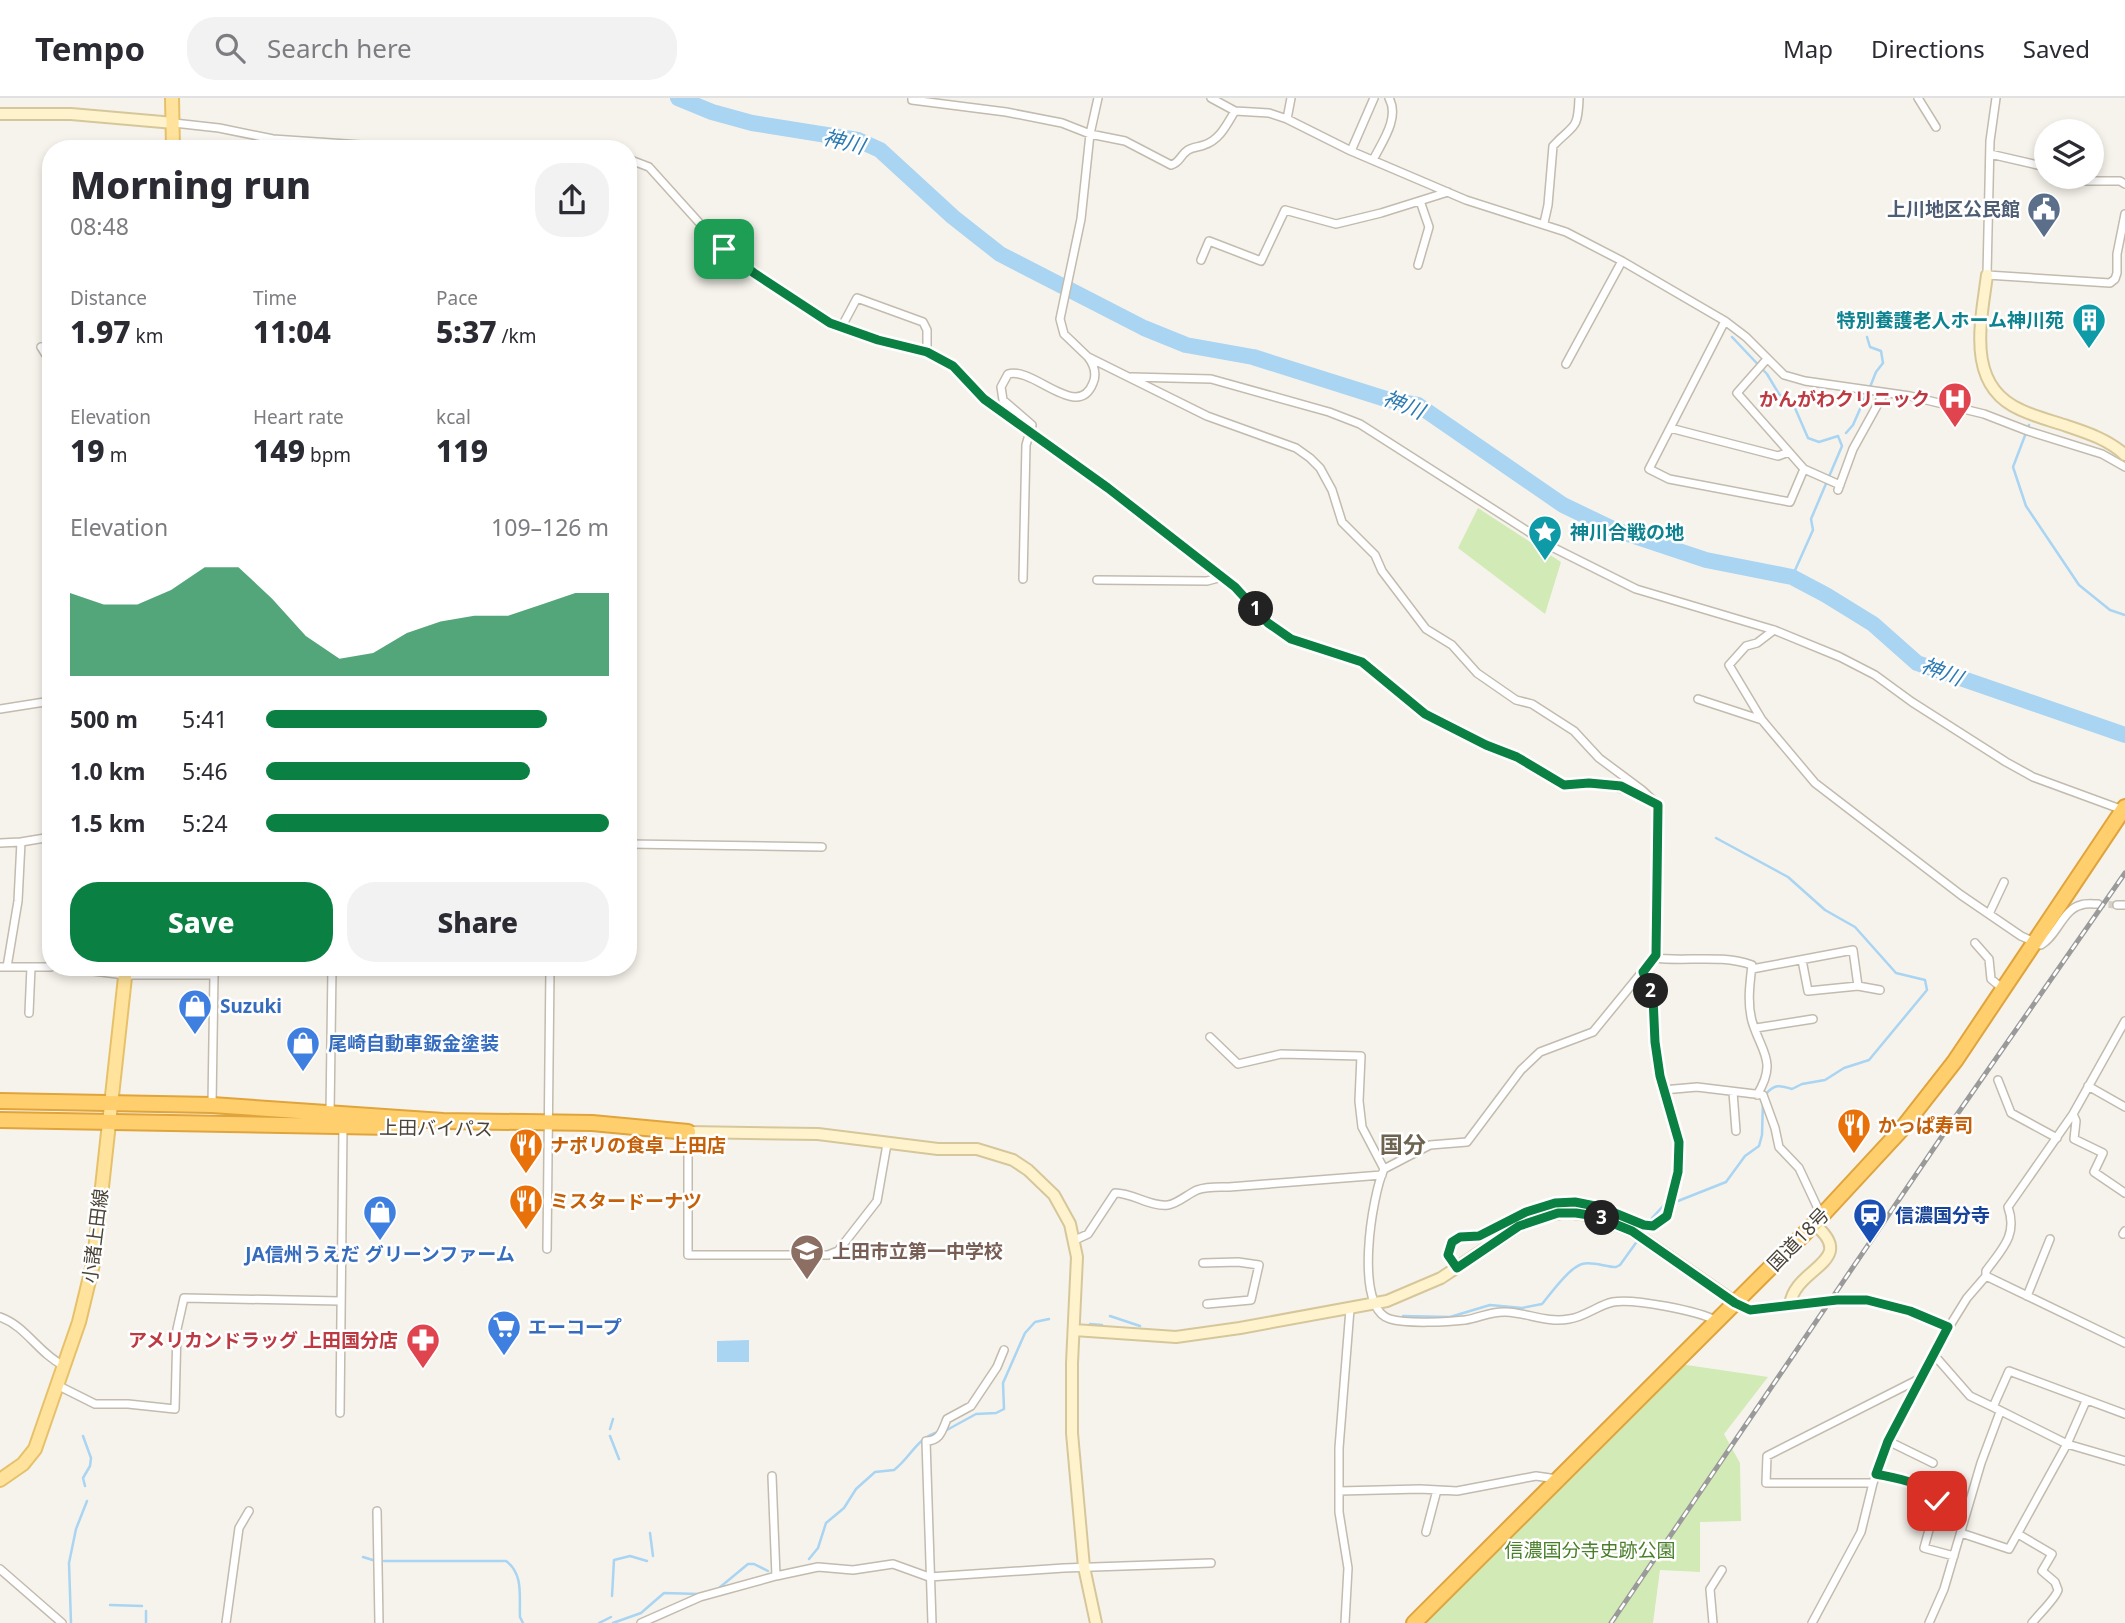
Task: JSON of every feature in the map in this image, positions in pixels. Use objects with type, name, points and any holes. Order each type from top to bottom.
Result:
[{"type":"highway","name":"国道18号","points":[[1414,1623],[1818,1220],[1901,1130],[2004,990],[2124,808]]},
{"type":"highway","name":"上田バイパス","points":[[0,1101],[212,1105],[443,1121],[688,1132]]},
{"type":"highway","name":"上田バイパス","points":[[0,1120],[343,1126],[548,1126]]},
{"type":"main road","points":[[172,98],[173,140]]},
{"type":"main road","name":"小諸上田線","points":[[0,1480],[18,1469],[32,1454],[40,1439],[86,1299],[94,1260],[125,976]]},
{"type":"street","points":[[912,98],[929,103],[1062,123],[1090,134],[1125,141],[1175,165],[1189,149],[1206,145],[1215,139],[1235,111]]},
{"type":"street","points":[[1098,98],[1090,134],[1076,244],[1060,319],[1064,334],[1088,357],[1207,416],[1296,448],[1310,458],[1325,477],[1342,522],[1375,555],[1382,571],[1426,629],[1452,645],[1469,667],[1516,700],[1532,704],[1574,731],[1599,758],[1642,790],[1650,800]]},
{"type":"street","points":[[1211,98],[1235,111],[1269,113],[1287,118],[1351,151],[1448,192],[1566,232],[1725,321],[1746,337],[1784,374],[1794,378],[1910,397],[1984,414],[2102,454],[2125,467]]},
{"type":"street","points":[[1287,118],[1291,98]]},
{"type":"street","points":[[1351,151],[1374,98]]},
{"type":"street","points":[[1373,160],[1392,120],[1390,98]]},
{"type":"street","points":[[1544,223],[1553,146],[1574,128],[1578,120],[1579,98]]},
{"type":"street","points":[[1919,98],[1936,127]]},
{"type":"street","points":[[1997,98],[1990,141],[1987,275],[1979,335],[1986,377],[2008,403],[2020,410],[2096,436],[2125,455]]},
{"type":"street","points":[[0,114],[71,114],[174,123],[288,140]]},
{"type":"street","points":[[1990,154],[2034,164]]},
{"type":"street","points":[[637,162],[649,167],[713,238],[737,260],[830,323],[927,352],[953,366],[984,399],[1108,488],[1222,576],[1247,597],[1268,623],[1301,643],[1362,662],[1425,714],[1517,757],[1564,785],[1621,786],[1658,805],[1656,955],[1593,1032],[1540,1052],[1521,1070],[1467,1142],[1430,1145],[1383,1172],[1229,1188],[1210,1186],[1169,1205],[1115,1193],[1088,1234],[1075,1240]]},
{"type":"street","points":[[2104,181],[2120,181],[2125,184]]},
{"type":"street","points":[[1201,260],[1209,241],[1261,261],[1285,210],[1336,224],[1448,192]]},
{"type":"street","points":[[1418,265],[1429,227],[1420,201]]},
{"type":"street","points":[[1987,275],[2110,283],[2115,279],[2125,214]]},
{"type":"street","points":[[1566,364],[1622,261]]},
{"type":"street","points":[[841,328],[857,298],[923,322],[927,330],[927,352]]},
{"type":"street","points":[[1725,321],[1649,469],[1670,479],[1790,502],[1804,469]]},
{"type":"street","points":[[1023,579],[1026,445],[1031,423],[1003,400],[1001,387],[1008,374],[1022,373],[1063,396],[1079,396],[1091,388],[1094,382],[1095,372],[1088,357]]},
{"type":"street","points":[[1768,359],[1737,393],[1804,469],[1839,487],[1853,449],[1884,393]]},
{"type":"street","points":[[1131,377],[1211,379],[1329,412],[1360,424],[1554,548],[1636,589],[1774,630],[1840,657],[1875,675],[1912,702],[2033,777],[2124,808]]},
{"type":"street","points":[[1670,428],[1778,456],[1789,452]]},
{"type":"street","points":[[1097,580],[1207,581],[1222,576]]},
{"type":"street","points":[[1774,630],[1757,643],[1746,646],[1729,665],[1762,720],[1815,783],[1930,873],[2035,943],[2041,945],[2048,941],[2074,908],[2098,904]]},
{"type":"street","points":[[1698,699],[1762,720]]},
{"type":"street","points":[[0,709],[42,702]]},
{"type":"street","points":[[0,843],[42,838]]},
{"type":"street","points":[[21,842],[18,901],[4,967],[42,967]]},
{"type":"street","points":[[637,844],[822,847]]},
{"type":"street","points":[[1989,914],[2004,882]]},
{"type":"street","points":[[1975,943],[1989,959],[1991,979],[2004,990]]},
{"type":"street","points":[[1752,969],[1853,950],[1858,986]]},
{"type":"street","points":[[1654,958],[1682,961],[1722,958],[1752,964],[1749,1000],[1766,1055],[1768,1076],[1757,1095]]},
{"type":"street","points":[[1802,960],[1808,991],[1858,986],[1880,990]]},
{"type":"street","points":[[29,1013],[31,967]]},
{"type":"street","points":[[1457,1268],[1448,1255],[1452,1242],[1460,1237],[1479,1236],[1542,1206],[1586,1204],[1653,1226],[1667,1216],[1680,1155],[1678,1133],[1663,1090],[1655,1042],[1653,997],[1643,972]]},
{"type":"street","points":[[212,1105],[217,976]]},
{"type":"street","points":[[330,1114],[332,976]]},
{"type":"street","points":[[547,1248],[550,976]]},
{"type":"street","points":[[1756,1028],[1813,1019]]},
{"type":"street","points":[[1812,1623],[1858,1538],[1888,1441],[1948,1327],[1986,1276],[1986,1271],[2010,1237],[2012,1220],[2008,1207],[2074,1114],[2125,1021]]},
{"type":"street","points":[[1210,1037],[1238,1064],[1281,1054],[1361,1056],[1359,1101],[1362,1127],[1383,1172],[1369,1228],[1368,1282],[1381,1313],[1392,1320],[1466,1320],[1504,1312],[1542,1320],[1558,1320],[1570,1319],[1605,1304],[1625,1301],[1695,1312],[1717,1321]]},
{"type":"street","points":[[1998,1080],[2011,1113],[2057,1138]]},
{"type":"street","points":[[2088,1086],[2125,1107]]},
{"type":"street","points":[[1663,1090],[1697,1087],[1763,1096],[1770,1111],[1779,1147],[1799,1168],[1818,1220],[1832,1246],[1829,1255],[1796,1287],[1790,1305]]},
{"type":"street","points":[[1733,1092],[1735,1131]]},
{"type":"street","points":[[2074,1114],[2074,1139],[2103,1153],[2094,1172],[2125,1194]]},
{"type":"street","points":[[340,1413],[343,1126]]},
{"type":"street","points":[[887,1144],[877,1201],[838,1251],[828,1255],[688,1255],[688,1132],[818,1134],[938,1149],[977,1149],[1013,1160],[1028,1170],[1054,1195],[1070,1224],[1075,1240],[1077,1273],[1071,1410],[1084,1567],[1096,1623]]},
{"type":"street","points":[[1074,1330],[1176,1337],[1377,1304],[1420,1288],[1457,1268],[1519,1226],[1558,1213],[1595,1216],[1632,1231],[1735,1303],[1750,1310],[1837,1300],[1867,1300],[1910,1311],[1948,1327]]},
{"type":"street","points":[[2027,1296],[2050,1239]]},
{"type":"street","points":[[1203,1263],[1238,1262],[1259,1265],[1251,1300],[1207,1304]]},
{"type":"street","points":[[1986,1276],[2125,1343]]},
{"type":"street","points":[[57,1385],[96,1404],[175,1409],[177,1329],[184,1298],[340,1301]]},
{"type":"street","points":[[1345,1623],[1348,1568],[1341,1532],[1339,1448],[1350,1309]]},
{"type":"street","points":[[0,1317],[14,1324],[47,1357],[64,1366]]},
{"type":"street","points":[[932,1623],[926,1441],[934,1441],[940,1435],[947,1419],[971,1406],[997,1367],[1004,1350]]},
{"type":"street","points":[[1935,1356],[1970,1396],[2067,1444],[2125,1461]]},
{"type":"street","points":[[1929,1623],[1944,1588],[2009,1371],[2125,1414]]},
{"type":"street","points":[[1874,1483],[1766,1483],[1767,1456],[1922,1377]]},
{"type":"street","points":[[1961,1533],[2008,1549],[2067,1444],[2086,1401]]},
{"type":"street","points":[[1888,1441],[1933,1463]]},
{"type":"street","points":[[1876,1474],[1911,1481],[1929,1492],[1937,1501],[1924,1548],[1954,1556]]},
{"type":"street","points":[[772,1476],[776,1576]]},
{"type":"street","points":[[1339,1491],[1471,1489],[1536,1476],[1558,1479]]},
{"type":"street","points":[[1426,1532],[1437,1490]]},
{"type":"street","points":[[226,1623],[239,1528],[249,1511]]},
{"type":"street","points":[[377,1511],[379,1623]]},
{"type":"street","points":[[2018,1534],[2052,1554],[2042,1572],[2055,1582],[2058,1590],[2056,1596],[2045,1605],[2032,1623]]},
{"type":"street","points":[[641,1623],[700,1597],[818,1567],[853,1570],[893,1564],[929,1577],[1084,1567],[1211,1563]]},
{"type":"street","points":[[0,1569],[62,1623]]},
{"type":"street","points":[[1713,1623],[1710,1589],[1722,1570]]},
{"type":"green space","points":[[1478,508],[1561,562],[1545,614],[1458,548]]},
{"type":"green space","name":"信濃国分寺史跡公園","points":[[1673,1363],[1768,1377],[1724,1434],[1740,1463],[1741,1521],[1700,1522],[1700,1572],[1660,1570],[1653,1623],[1414,1623]]},
{"type":"water","points":[[749,1340],[749,1362],[717,1362],[717,1341]]},
{"type":"waterway","name":"神川","points":[[678,98],[712,112],[752,123],[858,140],[880,150],[953,217],[1000,254],[1144,328],[1186,345],[1253,357],[1389,400],[1418,405],[1563,505],[1613,529],[1706,560],[1792,577],[1873,624],[1917,663],[2125,735]]},
{"type":"waterway","points":[[1732,337],[1767,374],[1779,394],[1795,408],[1808,438],[1819,442],[1838,436],[1842,446],[1811,519],[1813,530],[1792,577]]},
{"type":"waterway","points":[[1867,337],[1870,347],[1881,351],[1883,363],[1870,387]]},
{"type":"waterway","points":[[1846,433],[1853,425],[1867,393]]},
{"type":"waterway","points":[[2029,425],[2013,467],[2026,506],[2079,585],[2110,610],[2125,615]]},
{"type":"waterway","points":[[1716,838],[1788,877],[1825,910],[1855,927],[1896,973],[1925,980],[1927,990],[1869,1060],[1844,1068],[1825,1080],[1802,1084],[1792,1089],[1778,1086],[1766,1094]]},
{"type":"waterway","points":[[1678,1201],[1726,1182],[1745,1156],[1759,1146],[1763,1100]]},
{"type":"waterway","points":[[1652,1218],[1665,1204]]},
{"type":"waterway","points":[[1403,1316],[1450,1317],[1490,1305],[1522,1308],[1542,1304],[1560,1281],[1577,1266],[1590,1263],[1616,1267],[1638,1240]]},
{"type":"waterway","points":[[1110,1316],[1140,1326]]},
{"type":"waterway","points":[[945,1431],[976,1414],[996,1413],[1004,1409],[1003,1383],[1025,1333],[1035,1322],[1049,1319]]},
{"type":"waterway","points":[[1090,1324],[1102,1325]]},
{"type":"waterway","points":[[610,1429],[613,1419]]},
{"type":"waterway","points":[[809,1559],[818,1548],[826,1523],[844,1508],[856,1489],[875,1472],[894,1470],[925,1438],[939,1432]]},
{"type":"waterway","points":[[83,1436],[91,1458],[83,1478],[85,1486]]},
{"type":"waterway","points":[[610,1436],[619,1459]]},
{"type":"waterway","points":[[71,1623],[69,1563],[76,1529],[87,1501]]},
{"type":"waterway","points":[[650,1533],[653,1556]]},
{"type":"waterway","points":[[612,1596],[614,1560],[630,1556],[647,1561]]},
{"type":"waterway","points":[[363,1557],[376,1561]]},
{"type":"waterway","points":[[384,1561],[506,1561],[512,1566],[518,1579],[520,1617],[523,1623]]},
{"type":"waterway","points":[[719,1588],[748,1564],[768,1571]]},
{"type":"waterway","points":[[613,1623],[641,1613],[664,1593],[699,1594]]},
{"type":"waterway","points":[[110,1605],[142,1606]]},
{"type":"waterway","points":[[146,1611],[146,1623]]},
{"type":"waterway","points":[[599,1623],[611,1617]]},
{"type":"tunnel","points":[[2098,904],[2117,905]]},
{"type":"railway","points":[[1611,1623],[1949,1126],[2125,873]]},
{"type":"place","name":"上川地区公民館","points":[[2044,239]]},
{"type":"place","name":"特別養護老人ホーム神川苑","points":[[2089,350]]},
{"type":"place","name":"かんがわクリニック","points":[[1955,429]]},
{"type":"place","name":"神川合戦の地","points":[[1545,562]]},
{"type":"place","name":"Suzuki","points":[[195,1036]]},
{"type":"place","name":"尾崎自動車鈑金塗装","points":[[303,1073]]},
{"type":"place","name":"かっぱ寿司","points":[[1854,1155]]},
{"type":"place","name":"ナポリの食卓 上田店","points":[[526,1175]]},
{"type":"place","name":"ミスタードーナツ","points":[[526,1231]]},
{"type":"place","name":"JA信州うえだ グリーンファーム","points":[[380,1242]]},
{"type":"place","name":"信濃国分寺","points":[[1870,1245]]},
{"type":"place","name":"上田市立第一中学校","points":[[807,1281]]},
{"type":"place","name":"エーコープ","points":[[504,1357]]},
{"type":"place","name":"アメリカンドラッグ 上田国分店","points":[[423,1370]]},
{"type":"district","name":"国分","points":[[1403,1144]]},
{"type":"route","points":[[724,249],[754,273],[830,323],[943,359],[984,399],[1108,488],[1235,587],[1268,623],[1291,639],[1362,662],[1425,714],[1486,745],[1517,757],[1564,785],[1589,783],[1621,786],[1658,805],[1656,955],[1643,972],[1653,997],[1660,1076],[1679,1142],[1678,1172],[1667,1216],[1653,1226],[1644,1225],[1600,1207],[1575,1202],[1555,1203],[1526,1212],[1479,1236],[1460,1237],[1452,1242],[1448,1255],[1457,1268],[1519,1226],[1558,1213],[1576,1213],[1595,1216],[1632,1231],[1735,1303],[1750,1310],[1837,1300],[1867,1300],[1889,1304],[1948,1327],[1888,1441],[1876,1474],[1911,1481],[1929,1492],[1937,1501]]}]
